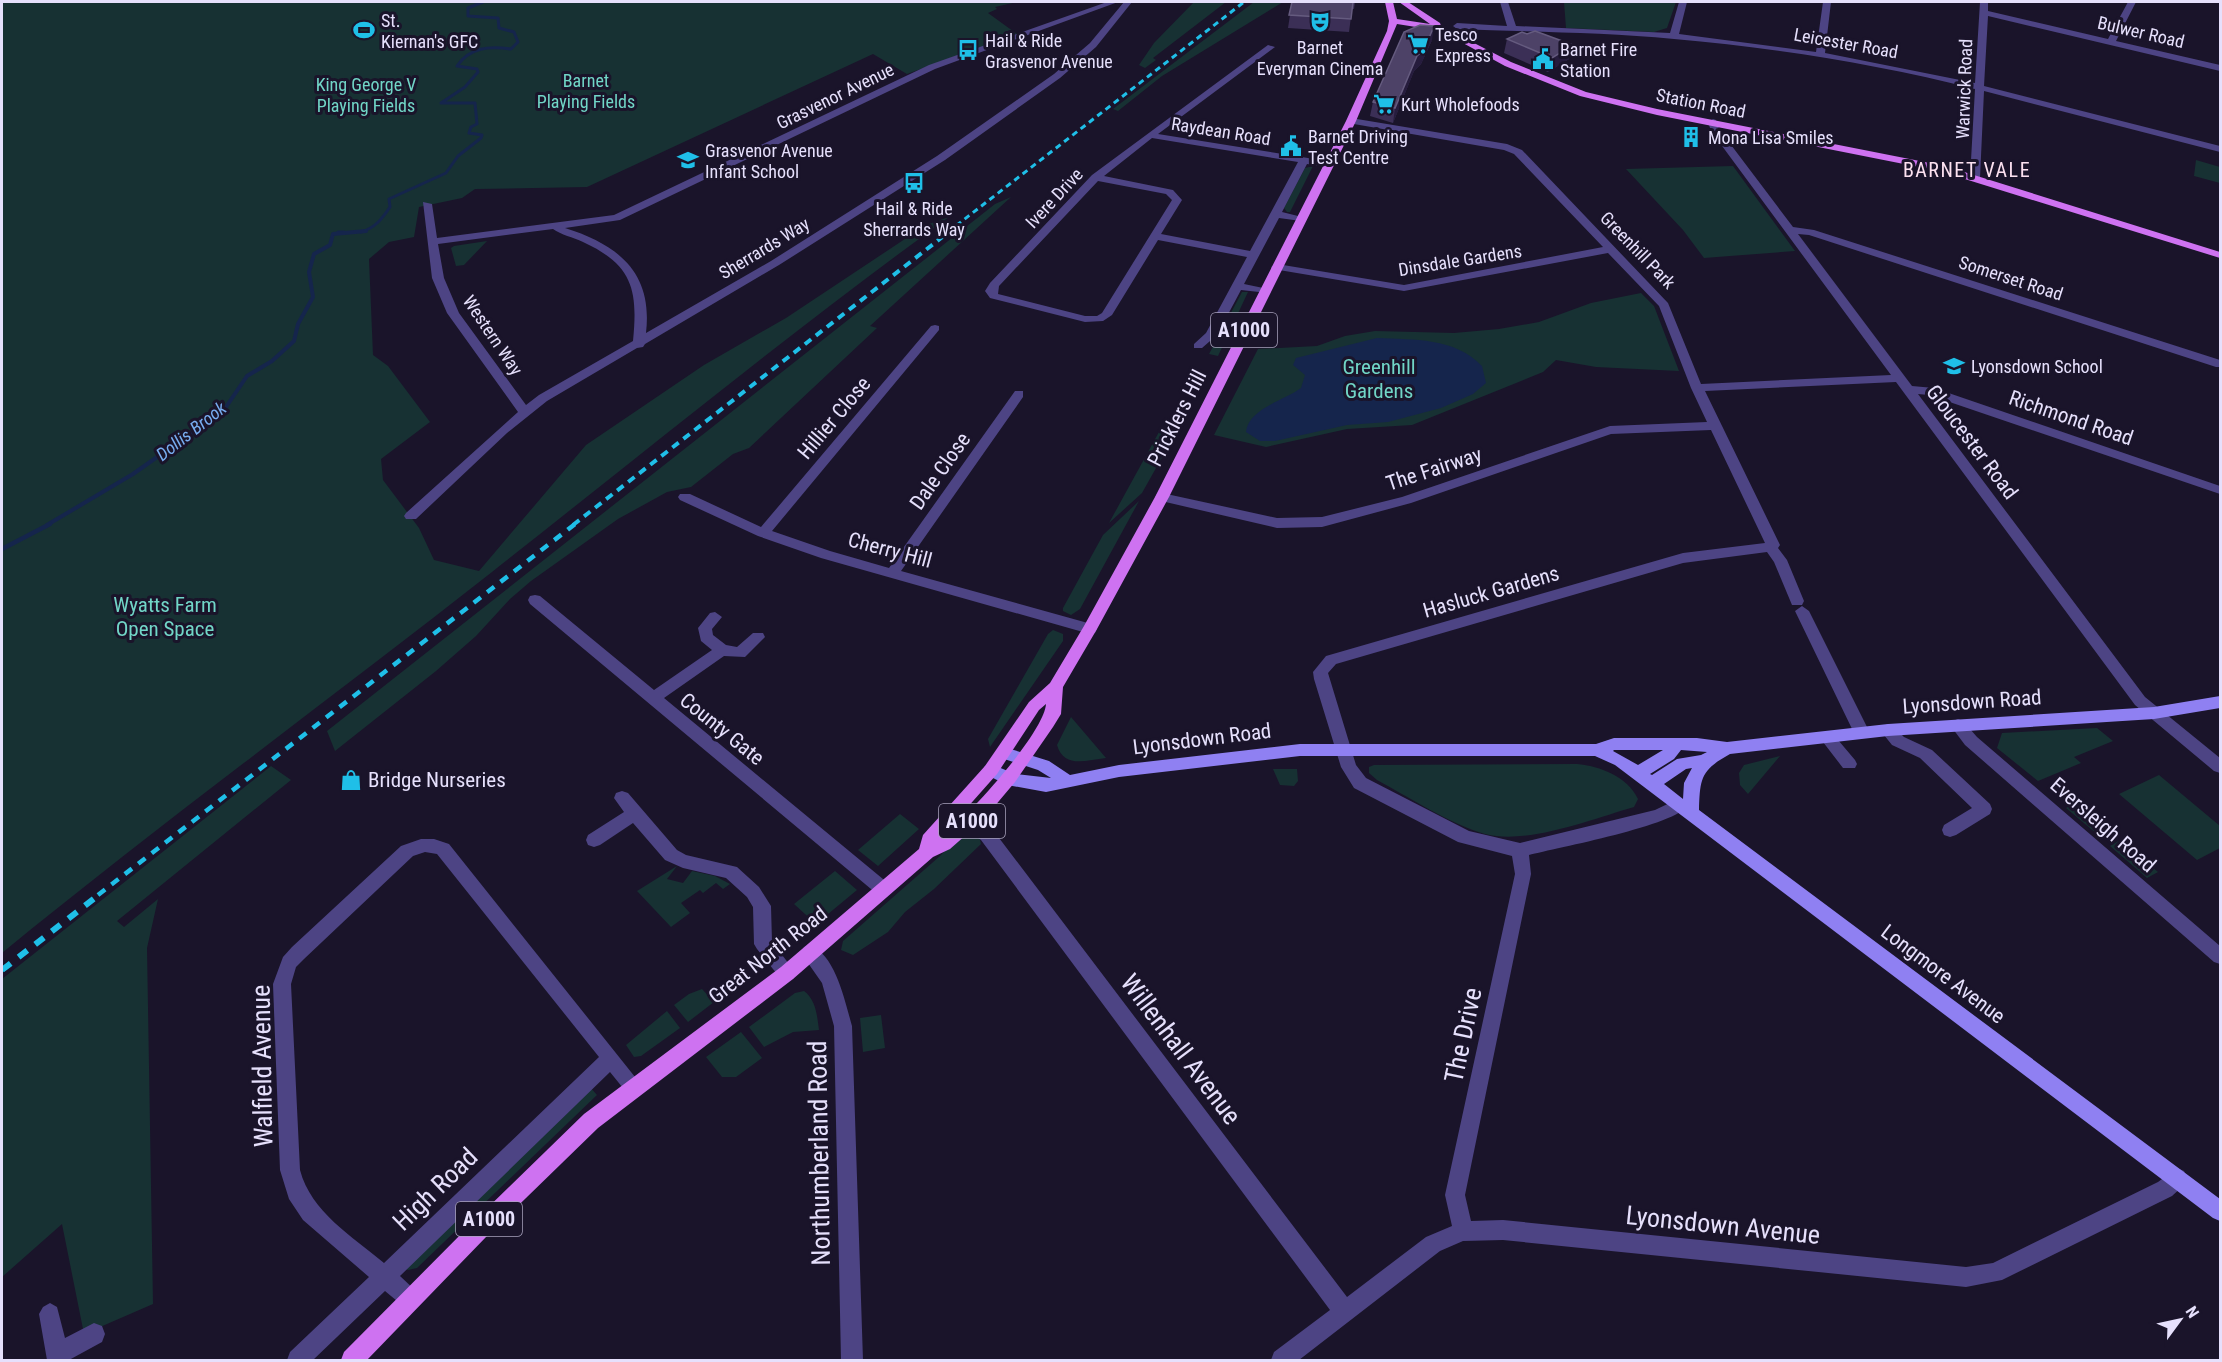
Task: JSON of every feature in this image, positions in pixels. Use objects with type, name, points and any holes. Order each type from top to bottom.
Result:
[{"type":"main road","name":"A1000","points":[[1329,164],[1390,35],[1392,21],[1389,2]]},
{"type":"main road","points":[[1403,2],[1437,24],[1438,27]]},
{"type":"main road","name":"Station Road","points":[[1392,21],[1456,31],[1508,64],[1583,94],[1713,122],[1904,158],[1975,177],[2220,255]]},
{"type":"main road","points":[[1390,35],[1456,31]]},
{"type":"main road","name":"Pricklers Hill","points":[[1004,753],[1034,706],[1055,687],[1090,629],[1162,497],[1329,164]]},
{"type":"main road","name":"Pricklers Hill","points":[[1022,759],[1052,716],[1055,687]]},
{"type":"main road","name":"Lyonsdown Road","points":[[991,770],[1008,779],[1046,786],[1066,780],[1300,750],[1596,750],[1614,744],[1677,744],[1727,748],[1888,730],[2154,713],[2220,702]]},
{"type":"main road","points":[[1638,773],[1668,755],[1677,744]]},
{"type":"main road","name":"Lyonsdown Road","points":[[1652,784],[1683,763],[1704,761],[1727,748]]},
{"type":"main road","name":"Lyonsdown Road","points":[[1596,750],[1621,761],[1638,773]]},
{"type":"main road","points":[[1004,753],[1050,768],[1066,780]]},
{"type":"main road","name":"Great North Road","points":[[634,1087],[787,973],[927,852],[939,849],[963,817],[1004,753]]},
{"type":"main road","name":"Great North Road","points":[[963,817],[1008,779],[1022,759]]},
{"type":"main road","points":[[1685,809],[1692,783],[1704,761]]},
{"type":"main road","name":"Longmore Avenue","points":[[1638,773],[2220,1211]]},
{"type":"main road","name":"A1000","points":[[352,1360],[410,1299],[575,1137],[634,1087]]},
{"type":"street","name":"Grasvenor Avenue","points":[[432,242],[594,222],[626,214],[932,67],[1114,2]]},
{"type":"street","name":"Sherrards Way","points":[[411,516],[543,398],[639,345],[870,203],[1007,112],[1077,60],[1107,29],[1128,2]]},
{"type":"street","points":[[1504,2],[1513,30]]},
{"type":"street","points":[[1674,36],[1683,2]]},
{"type":"street","points":[[1820,55],[1827,2]]},
{"type":"street","points":[[2111,42],[2132,2]]},
{"type":"street","name":"Bulwer Road","points":[[1983,7],[2111,42],[2220,68]]},
{"type":"street","name":"Warwick Road","points":[[1975,177],[1983,7]]},
{"type":"street","name":"Leicester Road","points":[[1456,31],[1513,30],[1674,36],[1820,55],[1896,68],[1980,87],[2220,149]]},
{"type":"street","name":"Raydean Road","points":[[1150,135],[1271,47]]},
{"type":"street","name":"Greenhill Park","points":[[1351,121],[1513,149],[1664,305],[1697,388],[1771,539],[1764,549],[1780,560],[1862,733]]},
{"type":"street","name":"Gloucester Road","points":[[1713,122],[1714,129],[2140,701],[2220,766]]},
{"type":"street","name":"Raydean Road","points":[[1150,135],[1168,140],[1329,164]]},
{"type":"street","name":"Ivere Drive","points":[[1150,135],[1096,177],[994,285],[992,293],[1000,300],[1085,319],[1099,319],[1108,312],[1156,236]]},
{"type":"street","points":[[1198,346],[1211,335],[1239,286],[1304,160]]},
{"type":"street","points":[[1096,177],[1173,195],[1176,203],[1156,236],[1255,255]]},
{"type":"street","name":"Western Way","points":[[427,204],[438,278],[453,313],[525,412]]},
{"type":"street","points":[[1276,214],[1300,218]]},
{"type":"street","points":[[553,227],[598,244],[618,258],[628,269],[642,307],[639,345]]},
{"type":"street","name":"Somerset Road","points":[[1789,230],[1810,232],[2220,364]]},
{"type":"street","name":"Dinsdale Gardens","points":[[1277,267],[1404,288],[1611,249]]},
{"type":"street","points":[[1239,286],[1264,291]]},
{"type":"street","name":"Hillier Close","points":[[763,533],[935,328]]},
{"type":"street","name":"Richmond Road","points":[[1697,388],[1903,384],[1930,391],[2220,490]]},
{"type":"street","name":"Dale Close","points":[[893,572],[1019,394]]},
{"type":"street","name":"The Fairway","points":[[1162,497],[1277,523],[1322,522],[1406,500],[1610,430],[1716,426]]},
{"type":"street","name":"Cherry Hill","points":[[685,497],[763,533],[826,555],[1090,629]]},
{"type":"street","name":"Hasluck Gardens","points":[[1344,749],[1320,672],[1331,660],[1683,558],[1708,553],[1764,549]]},
{"type":"street","name":"County Gate","points":[[535,600],[883,889]]},
{"type":"street","points":[[715,617],[705,628],[706,637],[722,650],[740,653],[758,637]]},
{"type":"street","points":[[652,699],[722,650]]},
{"type":"street","name":"Eversleigh Road","points":[[1958,725],[1971,741],[2220,956]]},
{"type":"street","points":[[1888,730],[1898,741],[1926,754],[1984,809],[1950,830]]},
{"type":"street","points":[[1828,738],[1849,764]]},
{"type":"street","points":[[1344,749],[1349,767],[1360,783],[1464,837],[1491,846],[1520,850],[1685,809]]},
{"type":"street","points":[[622,798],[671,855],[683,861],[731,872],[753,892],[762,906],[763,944],[787,973]]},
{"type":"street","points":[[594,840],[635,813]]},
{"type":"street","name":"Willenhall Avenue","points":[[963,817],[987,836],[1345,1312]]},
{"type":"street","name":"Walfield Avenue","points":[[410,1299],[310,1213],[296,1192],[290,1170],[282,984],[289,963],[338,914],[407,851],[417,846],[433,844],[443,849],[634,1087]]},
{"type":"street","name":"The Drive","points":[[1463,1231],[1455,1195],[1523,874],[1520,850]]},
{"type":"street","name":"Northumberland Road","points":[[810,953],[830,981],[843,1026],[852,1360]]},
{"type":"street","name":"High Road","points":[[298,1360],[611,1058]]},
{"type":"street","name":"Lyonsdown Avenue","points":[[1282,1360],[1433,1244],[1463,1231],[1503,1230],[1966,1277],[1995,1273],[2165,1189],[2177,1178]]},
{"type":"street","points":[[50,1314],[58,1357],[94,1334]]},
{"type":"green space","points":[[2,2],[1017,2],[995,7],[997,9],[988,13],[1017,34],[907,74],[873,54],[587,187],[475,189],[462,198],[419,207],[414,237],[389,242],[369,259],[373,355],[388,366],[430,422],[381,459],[383,480],[419,528],[434,560],[479,571],[586,445],[704,365],[786,318],[926,225],[949,217],[776,348],[492,572],[123,856],[2,953]]},
{"type":"green space","points":[[1194,2],[1226,2],[1153,58],[1156,60],[1145,68],[1139,65],[1154,43]]},
{"type":"green space","points":[[1254,2],[1283,2],[1162,76],[1118,111],[1113,109]]},
{"type":"green space","points":[[1564,2],[1676,2],[1667,28],[1654,32],[1566,28]]},
{"type":"green space","points":[[2196,160],[2220,167],[2220,183],[2194,176]]},
{"type":"green space","points":[[1313,166],[1290,212],[1287,212],[1284,208],[1305,168]]},
{"type":"green space","points":[[1733,166],[1795,251],[1704,258],[1683,230],[1626,169]]},
{"type":"green space","points":[[1011,197],[870,326],[877,328],[749,448],[733,454],[691,487],[667,492],[618,519],[531,581],[510,599],[476,636],[436,671],[335,751],[327,731],[995,204]]},
{"type":"green space","points":[[487,241],[464,265],[456,266],[451,248]]},
{"type":"green space","points":[[1242,292],[1248,292],[1218,356],[1209,354]]},
{"type":"green space","name":"Greenhill Gardens","points":[[1641,293],[1654,306],[1679,371],[1596,367],[1556,360],[1543,372],[1412,425],[1347,429],[1266,447],[1214,435],[1258,349],[1317,346],[1345,336],[1375,331],[1454,333],[1499,329],[1539,322],[1591,303]]},
{"type":"green space","points":[[1169,430],[1174,436],[1142,493],[1109,523],[1159,432]]},
{"type":"green space","points":[[1139,501],[1080,609],[1071,615],[1063,611],[1103,535]]},
{"type":"green space","points":[[1053,630],[1063,634],[1063,641],[990,747],[988,739],[1048,634]]},
{"type":"green space","points":[[1071,717],[1106,758],[1077,761],[1070,760],[1060,753],[1057,745]]},
{"type":"green space","points":[[2097,728],[2113,741],[2074,757],[2081,763],[2038,781],[1997,748],[2002,733]]},
{"type":"green space","points":[[1780,756],[1748,794],[1740,785],[1739,773],[1744,765]]},
{"type":"green space","points":[[1577,764],[1604,770],[1620,779],[1638,799],[1634,807],[1580,824],[1540,833],[1521,836],[1485,834],[1430,810],[1377,780],[1369,773],[1369,767],[1374,765]]},
{"type":"green space","points":[[271,766],[291,780],[117,921],[124,927],[158,899],[147,948],[153,1304],[84,1334],[62,1224],[2,1277],[2,979]]},
{"type":"green space","points":[[1273,769],[1297,769],[1298,781],[1294,786],[1280,785]]},
{"type":"green space","points":[[2159,775],[2220,826],[2220,848],[2197,860],[2119,794]]},
{"type":"green space","points":[[2078,802],[2115,833],[2103,839],[2066,808]]},
{"type":"green space","points":[[900,814],[919,829],[878,866],[858,850]]},
{"type":"green space","points":[[970,830],[979,835],[981,844],[934,889],[905,912],[888,932],[853,955],[841,950],[843,941],[940,856],[960,835]]},
{"type":"green space","points":[[2120,840],[2158,872],[2147,878],[2110,846]]},
{"type":"green space","points":[[677,866],[667,879],[683,883],[692,871],[715,876],[730,884],[723,889],[716,883],[703,893],[700,890],[681,903],[690,913],[671,927],[637,891]]},
{"type":"green space","points":[[835,871],[857,890],[816,924],[794,904]]},
{"type":"green space","points":[[702,989],[714,1002],[688,1022],[674,1005],[689,994]]},
{"type":"green space","points":[[804,991],[817,1013],[819,1030],[793,1032],[764,1047],[749,1027],[795,993]]},
{"type":"green space","points":[[667,1011],[680,1028],[641,1056],[634,1057],[626,1045]]},
{"type":"green space","points":[[881,1015],[885,1048],[863,1052],[860,1018]]},
{"type":"green space","points":[[741,1032],[762,1058],[736,1077],[722,1077],[706,1057]]},
{"type":"green space","points":[[589,1086],[597,1095],[417,1268],[408,1270],[401,1267]]},
{"type":"water","points":[[1377,338],[1433,342],[1459,350],[1482,366],[1486,383],[1473,394],[1441,408],[1388,422],[1347,425],[1275,441],[1260,441],[1246,432],[1248,424],[1260,411],[1301,388],[1305,375],[1293,365],[1296,358]]},
{"type":"building","points":[[1292,2],[1353,2],[1351,19],[1289,15]]},
{"type":"building","points":[[1420,25],[1434,26],[1424,50],[1417,56],[1395,108],[1373,102],[1404,32]]},
{"type":"building","points":[[1535,31],[1573,45],[1552,58],[1507,39],[1522,32],[1527,34]]},
{"type":"waterway","name":"Dollis Brook","points":[[363,231],[381,219],[390,207],[389,199],[446,173],[458,156],[481,138],[482,135],[469,133],[471,127],[477,124],[475,103],[441,103],[465,87],[478,72],[477,69],[457,66],[468,55],[488,48],[511,49],[518,42],[514,32],[499,28],[498,18],[468,16],[468,8],[483,2]]},
{"type":"waterway","name":"Dollis Brook","points":[[47,525],[133,474],[224,410],[247,376],[272,361],[294,341],[298,324],[313,297],[309,272],[314,254],[330,245],[333,234],[363,231]]},
{"type":"waterway","name":"Dollis Brook","points":[[338,232],[344,232]]},
{"type":"waterway","name":"Dollis Brook","points":[[2,549],[50,524]]},
{"type":"railway","points":[[948,232],[1244,2]]},
{"type":"railway","points":[[573,525],[950,231]]},
{"type":"railway","points":[[98,895],[575,524]]},
{"type":"railway","points":[[2,970],[100,894]]},
{"type":"place","name":"Barnet Everyman Cinema","points":[[1320,22]]},
{"type":"place","name":"St. Kiernan's GFC","points":[[364,30]]},
{"type":"place","name":"Tesco Express","points":[[1418,44]]},
{"type":"place","name":"Hail & Ride Grasvenor Avenue","points":[[968,50]]},
{"type":"place","name":"Barnet Fire Station","points":[[1543,59]]},
{"type":"place","name":"Kurt Wholefoods","points":[[1384,104]]},
{"type":"place","name":"Mona Lisa Smiles","points":[[1691,137]]},
{"type":"place","name":"Barnet Driving Test Centre","points":[[1291,146]]},
{"type":"place","name":"Grasvenor Avenue Infant School","points":[[688,160]]},
{"type":"place","name":"Hail & Ride Sherrards Way","points":[[914,183]]},
{"type":"place","name":"Lyonsdown School","points":[[1954,366]]},
{"type":"place","name":"Bridge Nurseries","points":[[351,780]]},
{"type":"district","name":"BARNET VALE","points":[[1967,170]]},
{"type":"park label","name":"Barnet Playing Fields","points":[[586,90]]},
{"type":"park label","name":"King George V Playing Fields","points":[[366,94]]},
{"type":"park label","name":"Wyatts Farm Open Space","points":[[165,617]]}]
